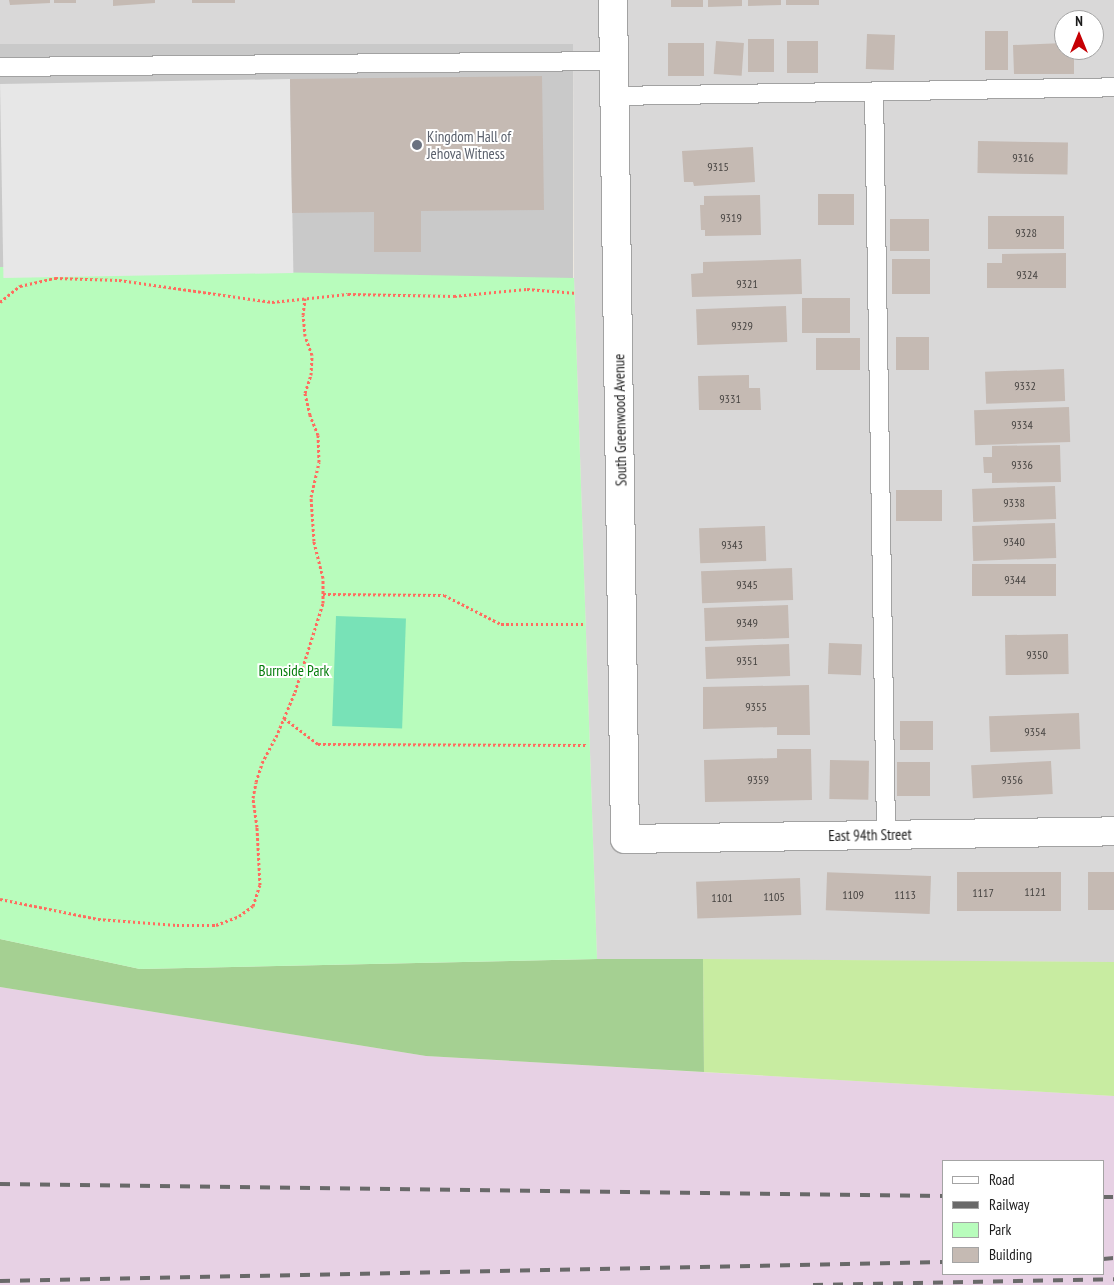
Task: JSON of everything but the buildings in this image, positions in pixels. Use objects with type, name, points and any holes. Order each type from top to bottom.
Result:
[{"type":"street","name":"South Greenwood Avenue","points":[[613,0],[626,839]]},
{"type":"street","name":"East 94th Street","points":[[626,839],[1114,831]]},
{"type":"lane","points":[[0,67],[614,61]]},
{"type":"lane","points":[[615,96],[1114,87]]},
{"type":"lane","points":[[874,92],[886,835]]},
{"type":"path","points":[[0,302],[20,286],[56,278],[118,280],[272,302],[384,293],[454,296],[527,289],[578,293]]},
{"type":"path","points":[[0,899],[20,902],[59,913],[138,924],[216,925],[239,916],[253,906],[260,885],[258,835],[253,798],[256,782],[262,763],[295,692],[323,603],[323,578],[314,541],[311,497],[319,462],[318,435],[310,415],[305,393],[311,375],[312,355],[305,336],[303,314],[305,298]]},
{"type":"path","points":[[323,594],[444,596],[502,624],[583,624]]},
{"type":"path","points":[[284,718],[318,744],[586,745]]},
{"type":"shaded area","points":[[0,0],[1114,0],[1114,962],[597,959],[574,278],[573,44],[0,52]]},
{"type":"shaded area","points":[[0,44],[573,44],[573,278],[0,278]]},
{"type":"shaded area","points":[[290,79],[293,273],[3,278],[0,84]]},
{"type":"shaded area","points":[[0,987],[426,1056],[1114,1096],[1114,1285],[0,1285]]},
{"type":"green space","name":"Burnside Park","points":[[0,267],[574,278],[597,959],[140,969],[0,939]]},
{"type":"green space","points":[[336,616],[406,618],[402,728],[332,726]]},
{"type":"green space","points":[[0,939],[140,969],[597,959],[703,959],[704,1072],[426,1056],[0,987]]},
{"type":"green space","points":[[703,959],[1114,962],[1114,1096],[704,1072]]},
{"type":"railway","points":[[0,1184],[942,1196]]},
{"type":"railway","points":[[1104,1197],[1114,1197]]},
{"type":"railway","points":[[1104,1259],[1114,1258]]},
{"type":"railway","points":[[0,1281],[942,1262]]},
{"type":"railway","points":[[813,1285],[1114,1279]]},
{"type":"place","name":"Kingdom Hall of Jehova Witness","points":[[417,145]]}]
